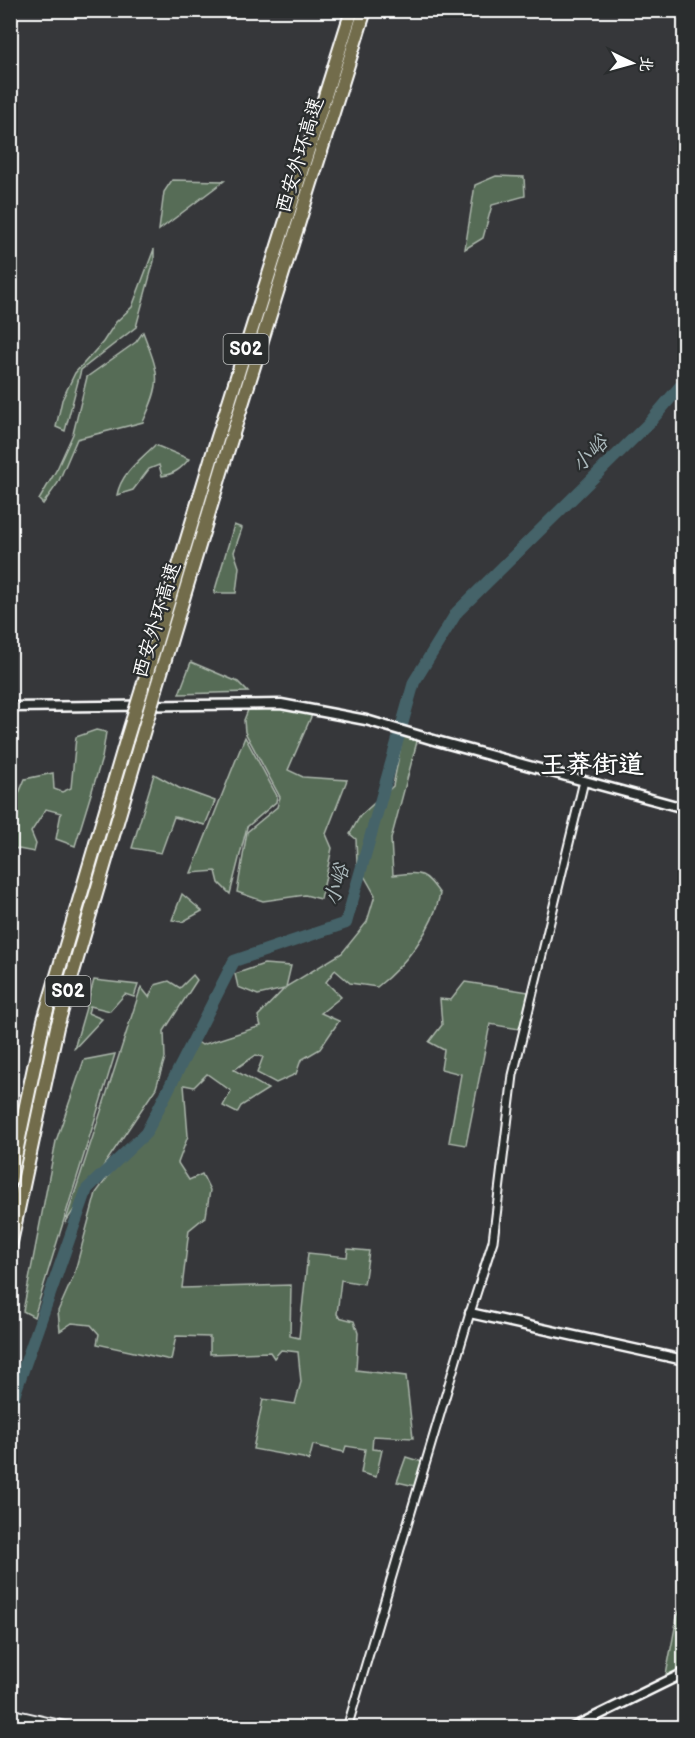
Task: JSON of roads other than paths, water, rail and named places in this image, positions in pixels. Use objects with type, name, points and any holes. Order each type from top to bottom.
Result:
[{"type":"highway","name":"西安外环高速","points":[[10,1181],[44,1020],[219,434],[352,10]]},
{"type":"highway","name":"西安外环高速","points":[[10,1247],[57,1027],[229,448],[366,10]]},
{"type":"street","points":[[10,707],[281,704],[366,720],[684,808]]},
{"type":"street","points":[[347,1728],[493,1241],[513,1076],[584,781]]},
{"type":"street","points":[[470,1313],[684,1360]]},
{"type":"street","points":[[572,1728],[684,1673]]},
{"type":"street","points":[[10,1713],[76,1728]]},
{"type":"waterway","name":"小峪","points":[[10,1407],[87,1189],[146,1133],[234,961],[346,923],[414,682],[457,612],[650,422],[684,382]]},
{"type":"district","name":"王莽街道","points":[[592,765]]}]
